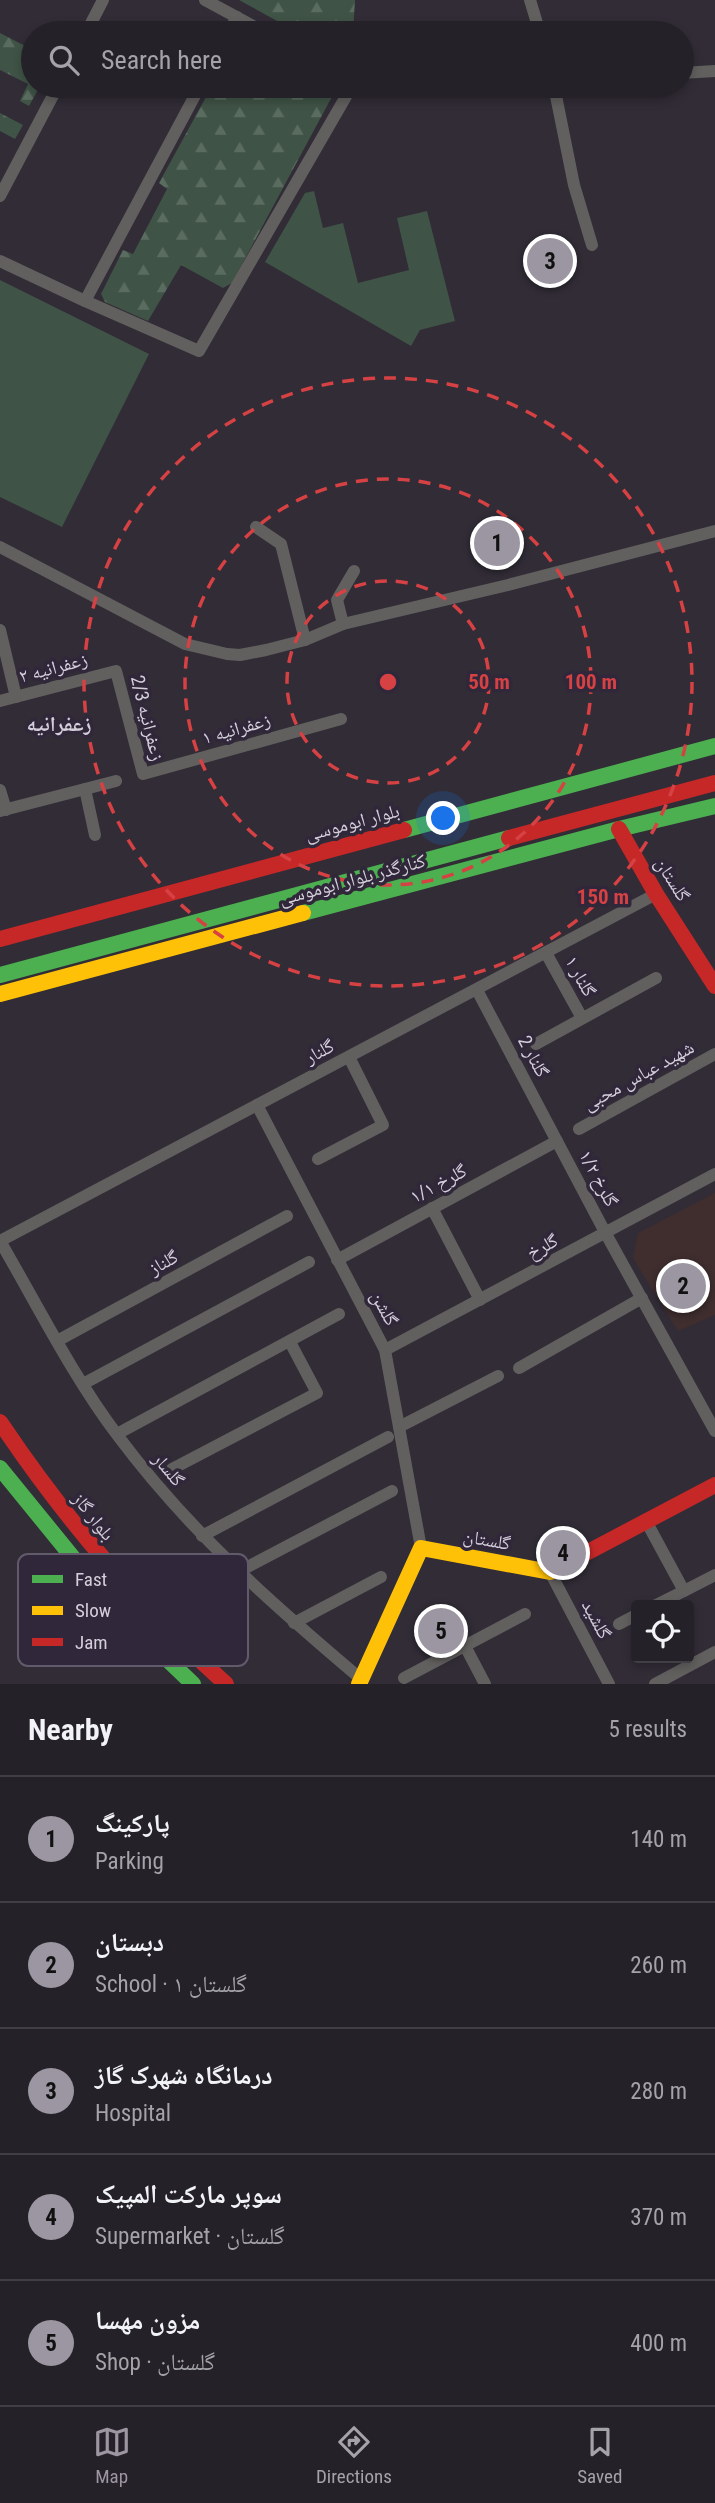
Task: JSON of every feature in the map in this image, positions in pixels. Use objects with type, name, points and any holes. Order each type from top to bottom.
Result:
[{"type":"main road","name":"بلوار ابوموسی","points":[[0,939],[715,746]]},
{"type":"main road","points":[[0,975],[715,783]]},
{"type":"main road","name":"کنارگذر بلوار ابوموسی","points":[[0,994],[619,829],[715,806]]},
{"type":"main road","name":"گلستان","points":[[619,829],[656,894],[715,986]]},
{"type":"main road","points":[[310,891],[354,900]]},
{"type":"main road","points":[[142,936],[178,946]]},
{"type":"main road","name":"بلوار گاز","points":[[0,1422],[29,1467],[97,1554]]},
{"type":"main road","points":[[29,1467],[3,1478],[70,1554]]},
{"type":"main road","points":[[550,1572],[715,1485]]},
{"type":"main road","points":[[360,1681],[421,1548]]},
{"type":"main road","name":"گلستان","points":[[421,1548],[550,1572]]},
{"type":"main road","points":[[172,1666],[192,1684]]},
{"type":"main road","name":"بلوار گاز","points":[[205,1666],[226,1684]]},
{"type":"street","points":[[92,21],[103,0]]},
{"type":"street","points":[[205,0],[244,21]]},
{"type":"street","points":[[530,0],[536,21]]},
{"type":"street","points":[[235,21],[237,17]]},
{"type":"street","points":[[694,72],[715,71]]},
{"type":"street","points":[[0,196],[52,98]]},
{"type":"street","points":[[85,301],[194,98]]},
{"type":"street","points":[[0,261],[200,351],[345,98]]},
{"type":"street","points":[[556,98],[574,185],[592,244]]},
{"type":"street","points":[[256,527],[281,544],[305,640]]},
{"type":"street","points":[[0,547],[121,612],[197,648],[240,655],[305,640],[343,624],[508,585],[715,531]]},
{"type":"street","points":[[343,624],[337,600],[354,571]]},
{"type":"street","points":[[0,630],[16,697]]},
{"type":"street","name":"زعفرانیه ۲","points":[[0,701],[116,671]]},
{"type":"street","name":"زعفرانیه 2/3","points":[[116,671],[143,774]]},
{"type":"street","name":"زعفرانیه ۱","points":[[143,774],[341,719]]},
{"type":"street","points":[[0,790],[3,811],[116,781]]},
{"type":"street","points":[[85,789],[95,835]]},
{"type":"street","name":"گلنار","points":[[0,1241],[656,894]]},
{"type":"street","name":"گلنار ۱","points":[[546,953],[582,1018]]},
{"type":"street","points":[[536,1044],[656,978]]},
{"type":"street","name":"گلنار 2","points":[[477,990],[557,1140]]},
{"type":"street","name":"شهید عباس محبی","points":[[579,1129],[715,1054]]},
{"type":"street","points":[[318,1159],[383,1125],[349,1057]]},
{"type":"street","name":"گلشن","points":[[257,1105],[386,1350],[421,1548]]},
{"type":"street","name":"گلرخ ۱/۱","points":[[337,1259],[557,1140]]},
{"type":"street","name":"گلرخ ۱/۲","points":[[557,1140],[715,1431]]},
{"type":"street","name":"گلرخ","points":[[386,1350],[715,1174]]},
{"type":"street","points":[[432,1208],[480,1300]]},
{"type":"street","name":"گلناز","points":[[57,1341],[287,1216]]},
{"type":"street","name":"گلسار","points":[[0,1241],[83,1384],[117,1434],[220,1554]]},
{"type":"street","points":[[83,1384],[309,1262]]},
{"type":"street","points":[[519,1368],[642,1298]]},
{"type":"street","points":[[117,1434],[339,1314]]},
{"type":"street","points":[[172,1469],[317,1393],[290,1342]]},
{"type":"street","points":[[399,1427],[498,1376]]},
{"type":"street","points":[[202,1536],[388,1437]]},
{"type":"street","points":[[248,1567],[392,1491]]},
{"type":"street","points":[[646,1521],[684,1591]]},
{"type":"street","name":"گلشید","points":[[550,1572],[609,1684]]},
{"type":"street","points":[[666,1600],[715,1575]]},
{"type":"street","points":[[295,1623],[381,1577]]},
{"type":"street","name":"گلسار","points":[[248,1581],[360,1681]]},
{"type":"street","points":[[404,1678],[525,1614]]},
{"type":"street","points":[[619,1624],[631,1618]]},
{"type":"street","points":[[465,1646],[485,1684]]},
{"type":"street","points":[[655,1684],[713,1657]]},
{"type":"shaded area","points":[[715,1193],[715,1315],[678,1331],[633,1258],[638,1233]]},
{"type":"green space","points":[[239,0],[355,0],[354,21],[277,21]]},
{"type":"green space","points":[[0,33],[21,44],[21,80],[0,70]]},
{"type":"green space","points":[[21,98],[33,98],[29,106],[20,101]]},
{"type":"green space","points":[[205,98],[331,98],[232,283],[223,288],[181,265],[148,321],[105,302],[101,294],[123,250],[133,254],[167,189],[159,183]]},
{"type":"green space","points":[[0,113],[23,125],[15,139],[0,131]]},
{"type":"green space","points":[[314,191],[323,228],[343,223],[358,283],[409,270],[397,218],[427,211],[455,321],[420,330],[411,346],[265,262],[305,193]]},
{"type":"green space","points":[[0,280],[149,354],[62,527],[0,497]]},
{"type":"traffic: fast","points":[[404,830],[715,746]]},
{"type":"traffic: fast","points":[[303,913],[715,806]]},
{"type":"traffic: fast","points":[[0,975],[509,838]]},
{"type":"traffic: fast","points":[[0,1468],[70,1554]]},
{"type":"traffic: fast","points":[[174,1666],[193,1684]]},
{"type":"traffic: slow","points":[[0,994],[303,913]]},
{"type":"traffic: slow","points":[[359,1684],[421,1548],[550,1572],[571,1561]]},
{"type":"traffic: jam","points":[[509,838],[715,783]]},
{"type":"traffic: jam","points":[[619,829],[656,894],[715,986]]},
{"type":"traffic: jam","points":[[0,939],[404,830]]},
{"type":"traffic: jam","points":[[0,1422],[50,1493],[100,1554]]},
{"type":"traffic: jam","points":[[571,1561],[715,1485]]},
{"type":"traffic: jam","points":[[207,1666],[226,1684]]},
{"type":"place","name":"درمانگاه شهرک گاز","points":[[550,261]]},
{"type":"place","name":"پارکینگ","points":[[497,543]]},
{"type":"place","name":"دبستان","points":[[683,1286]]},
{"type":"place","name":"سوپر مارکت المپیک","points":[[563,1553]]},
{"type":"place","name":"مزون مهسا","points":[[441,1631]]},
{"type":"district","name":"زعفرانیه","points":[[59,724]]}]
